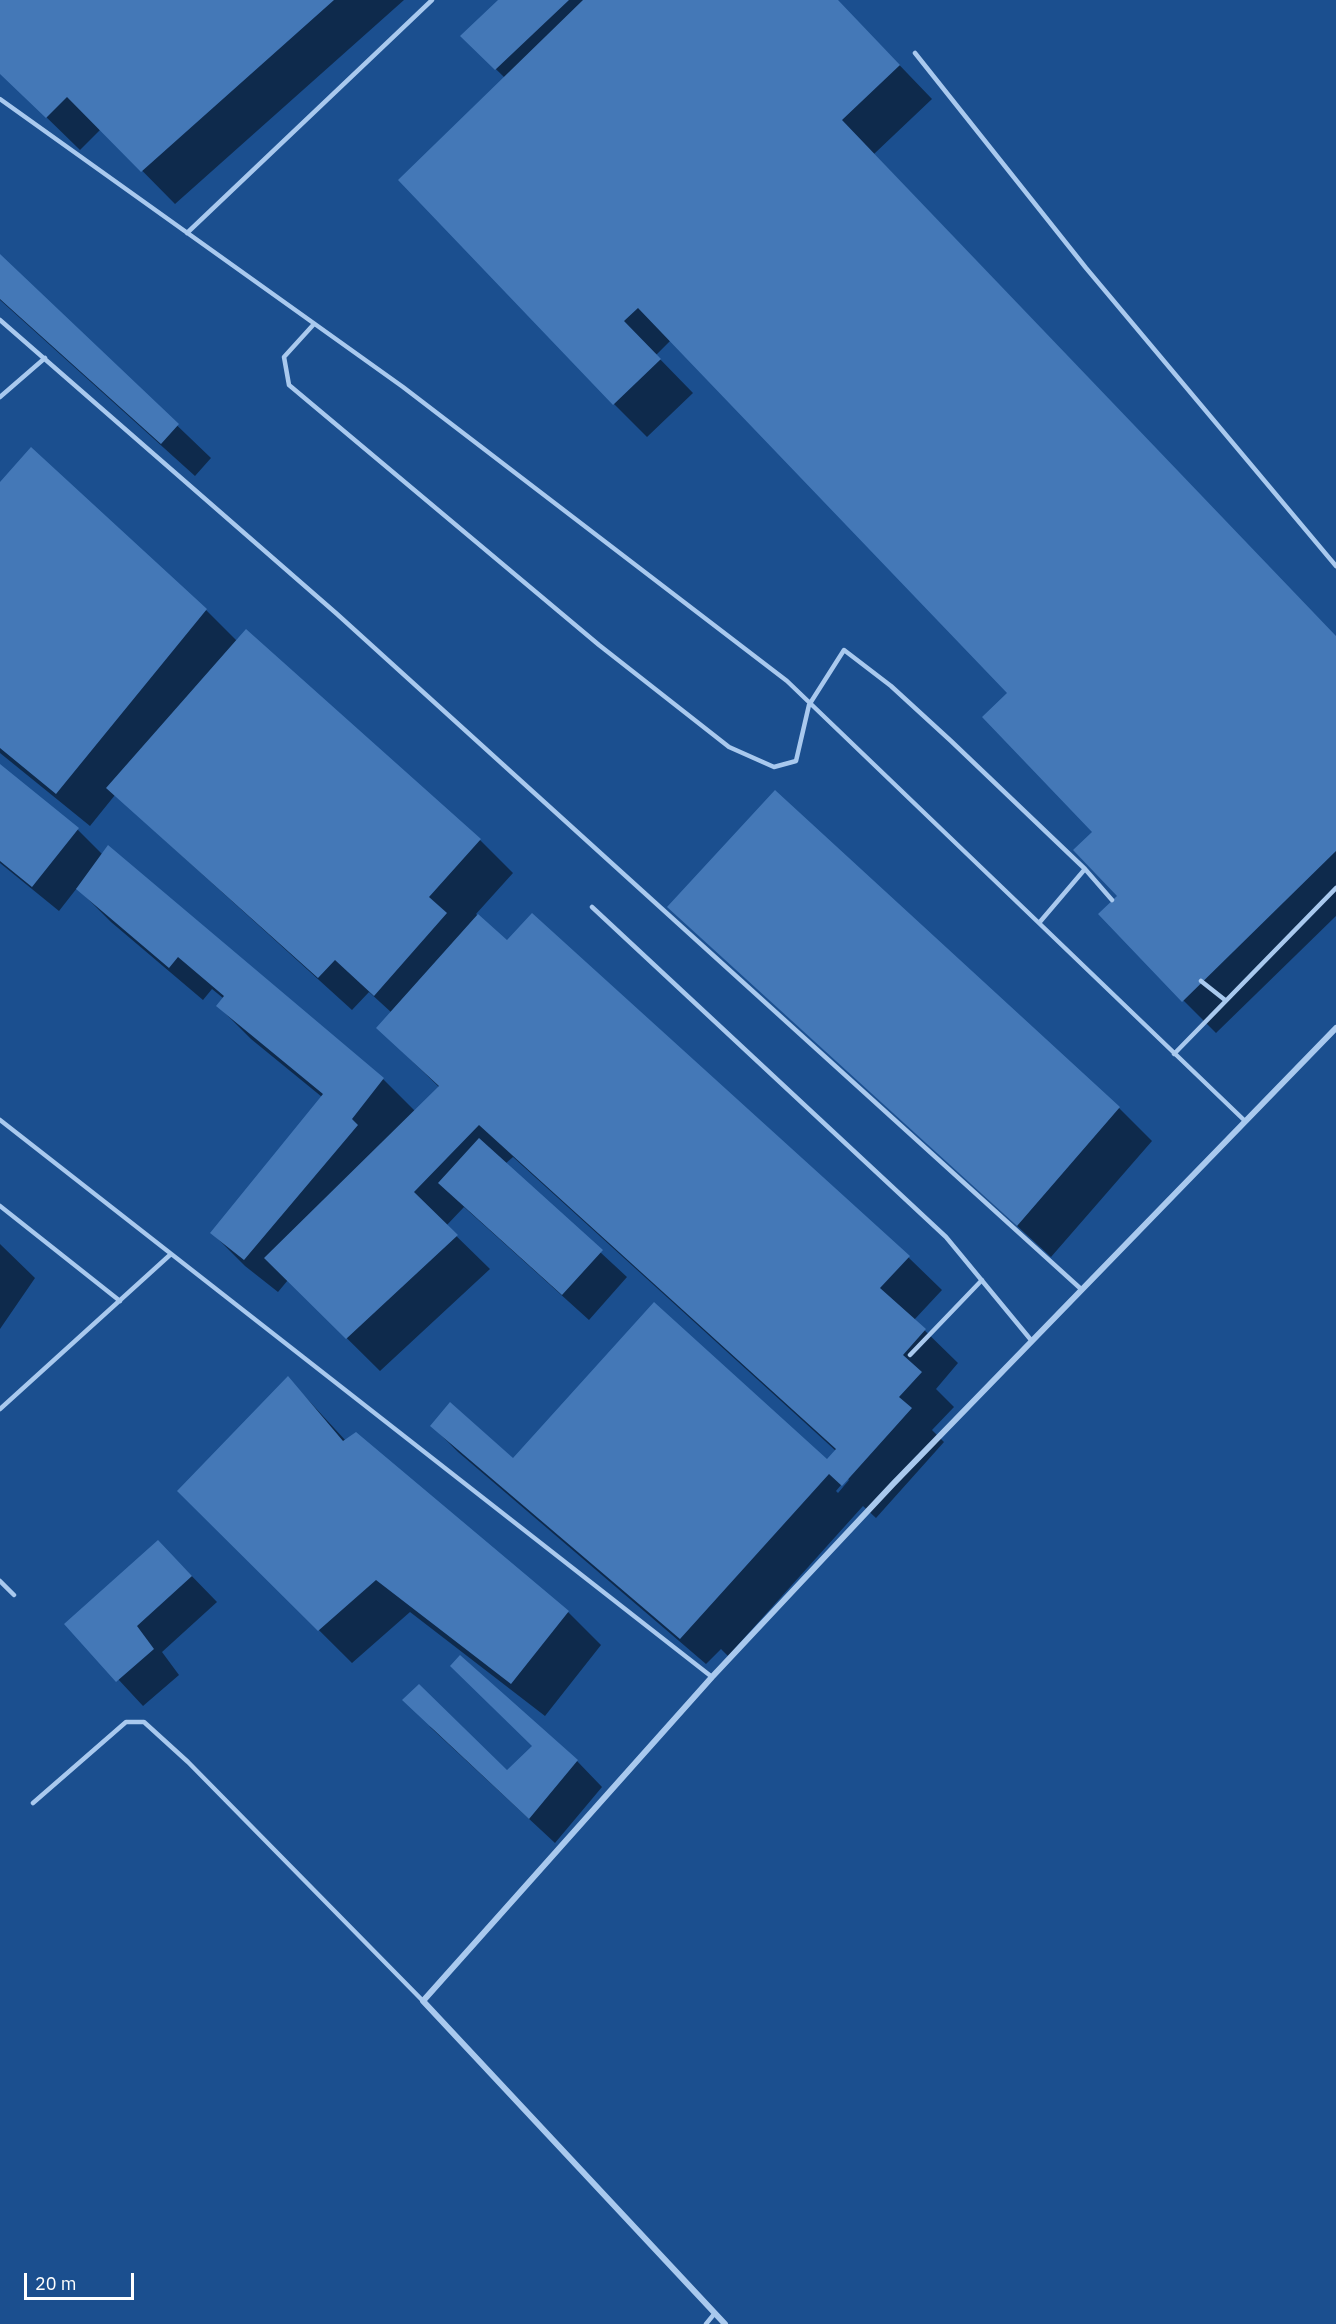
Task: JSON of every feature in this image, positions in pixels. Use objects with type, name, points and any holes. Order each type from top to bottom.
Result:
[{"type":"street","points":[[725,2324],[423,2001],[712,1677],[1031,1341],[1336,1028]]},
{"type":"lane","points":[[188,233],[432,0]]},
{"type":"lane","points":[[915,53],[1086,268],[1336,566]]},
{"type":"lane","points":[[0,99],[412,394],[787,681],[809,705],[1245,1121]]},
{"type":"lane","points":[[0,320],[337,614],[1081,1289]]},
{"type":"lane","points":[[314,324],[284,357],[289,385],[599,645],[729,747],[774,767],[796,762],[809,705],[844,650],[891,686],[1085,869],[1112,900]]},
{"type":"lane","points":[[0,397],[45,358]]},
{"type":"lane","points":[[1039,923],[1085,869]]},
{"type":"lane","points":[[1174,1054],[1224,1000],[1274,954],[1336,888]]},
{"type":"lane","points":[[592,907],[946,1237],[1031,1341]]},
{"type":"lane","points":[[1202,981],[1224,1000]]},
{"type":"lane","points":[[0,1120],[712,1677]]},
{"type":"lane","points":[[0,1206],[120,1301]]},
{"type":"lane","points":[[0,1409],[171,1254]]},
{"type":"lane","points":[[909,1355],[982,1280]]},
{"type":"lane","points":[[0,1581],[14,1595]]},
{"type":"lane","points":[[33,1803],[126,1722],[144,1722],[188,1762],[423,2001]]},
{"type":"lane","points":[[706,2324],[715,2313]]},
{"type":"building","points":[[0,0],[334,0],[141,172],[67,97],[46,118],[0,74]]},
{"type":"building","points":[[498,0],[569,0],[495,70],[460,36]]},
{"type":"building","points":[[583,0],[838,0],[900,65],[842,120],[1336,636],[1336,851],[1182,1002],[1098,914],[1117,896],[1073,850],[1092,832],[982,717],[1007,693],[638,308],[624,321],[661,359],[613,405],[398,180]]},
{"type":"building","points":[[0,254],[179,424],[161,444],[0,299]]},
{"type":"building","points":[[31,447],[207,609],[56,794],[0,748],[0,482]]},
{"type":"building","points":[[246,629],[481,839],[429,897],[447,913],[374,996],[335,960],[318,978],[106,788]]},
{"type":"building","points":[[0,764],[79,828],[32,887],[0,861]]},
{"type":"building","points":[[775,790],[1120,1107],[1017,1226],[667,907]]},
{"type":"building","points":[[108,845],[384,1078],[352,1119],[358,1125],[244,1260],[210,1233],[323,1094],[216,1006],[224,996],[178,957],[169,968],[76,889]]},
{"type":"building","points":[[532,913],[910,1256],[880,1288],[926,1329],[903,1355],[922,1372],[899,1397],[912,1408],[842,1486],[829,1474],[680,1639],[430,1426],[450,1402],[513,1458],[654,1302],[827,1459],[836,1449],[479,1125],[414,1192],[458,1235],[346,1339],[264,1258],[439,1086],[376,1028],[478,914],[507,940]]},
{"type":"building","points":[[479,1138],[603,1250],[562,1295],[438,1183]]},
{"type":"building","points":[[288,1376],[343,1441],[356,1432],[569,1611],[511,1684],[376,1580],[318,1631],[177,1491]]},
{"type":"building","points":[[158,1540],[192,1576],[137,1626],[154,1649],[116,1682],[64,1624]]},
{"type":"building","points":[[460,1655],[578,1760],[529,1819],[402,1700],[419,1684],[507,1770],[532,1746],[450,1666]]}]
